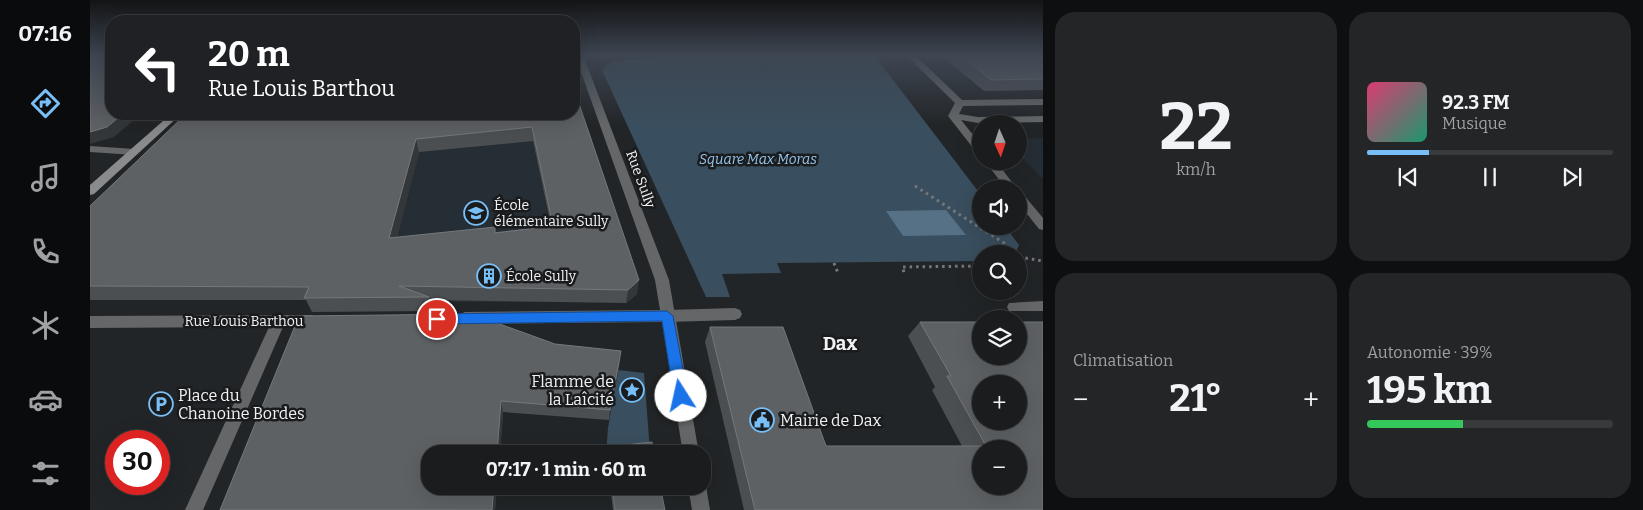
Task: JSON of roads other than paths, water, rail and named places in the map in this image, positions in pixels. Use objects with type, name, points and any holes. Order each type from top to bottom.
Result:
[{"type":"main road","points":[[90,191],[169,120]]},
{"type":"street","name":"Rue Sully","points":[[588,79],[662,280],[689,445]]},
{"type":"street","points":[[935,79],[960,103],[1043,102]]},
{"type":"street","points":[[953,116],[960,103]]},
{"type":"street","points":[[953,116],[978,120],[1043,119]]},
{"type":"street","points":[[953,116],[972,140]]},
{"type":"street","points":[[90,149],[134,152]]},
{"type":"street","points":[[997,170],[1005,180]]},
{"type":"street","points":[[1027,207],[1043,226]]},
{"type":"street","points":[[1014,307],[1043,306]]},
{"type":"street","points":[[447,319],[735,314]]},
{"type":"street","name":"Rue Louis Barthou","points":[[90,322],[328,320]]},
{"type":"street","points":[[194,510],[279,321]]},
{"type":"street","points":[[698,495],[701,510]]},
{"type":"place","name":"École élémentaire Sully","points":[[476,213]]},
{"type":"place","name":"École Sully","points":[[489,276]]},
{"type":"place","name":"Flamme de la Laîcité","points":[[632,390]]},
{"type":"place","name":"Place du Chanoine Bordes","points":[[161,404]]},
{"type":"place","name":"Mairie de Dax","points":[[762,420]]},
{"type":"district","name":"Dax","points":[[840,343]]},
{"type":"park label","name":"Square Max Moras","points":[[758,159]]}]
